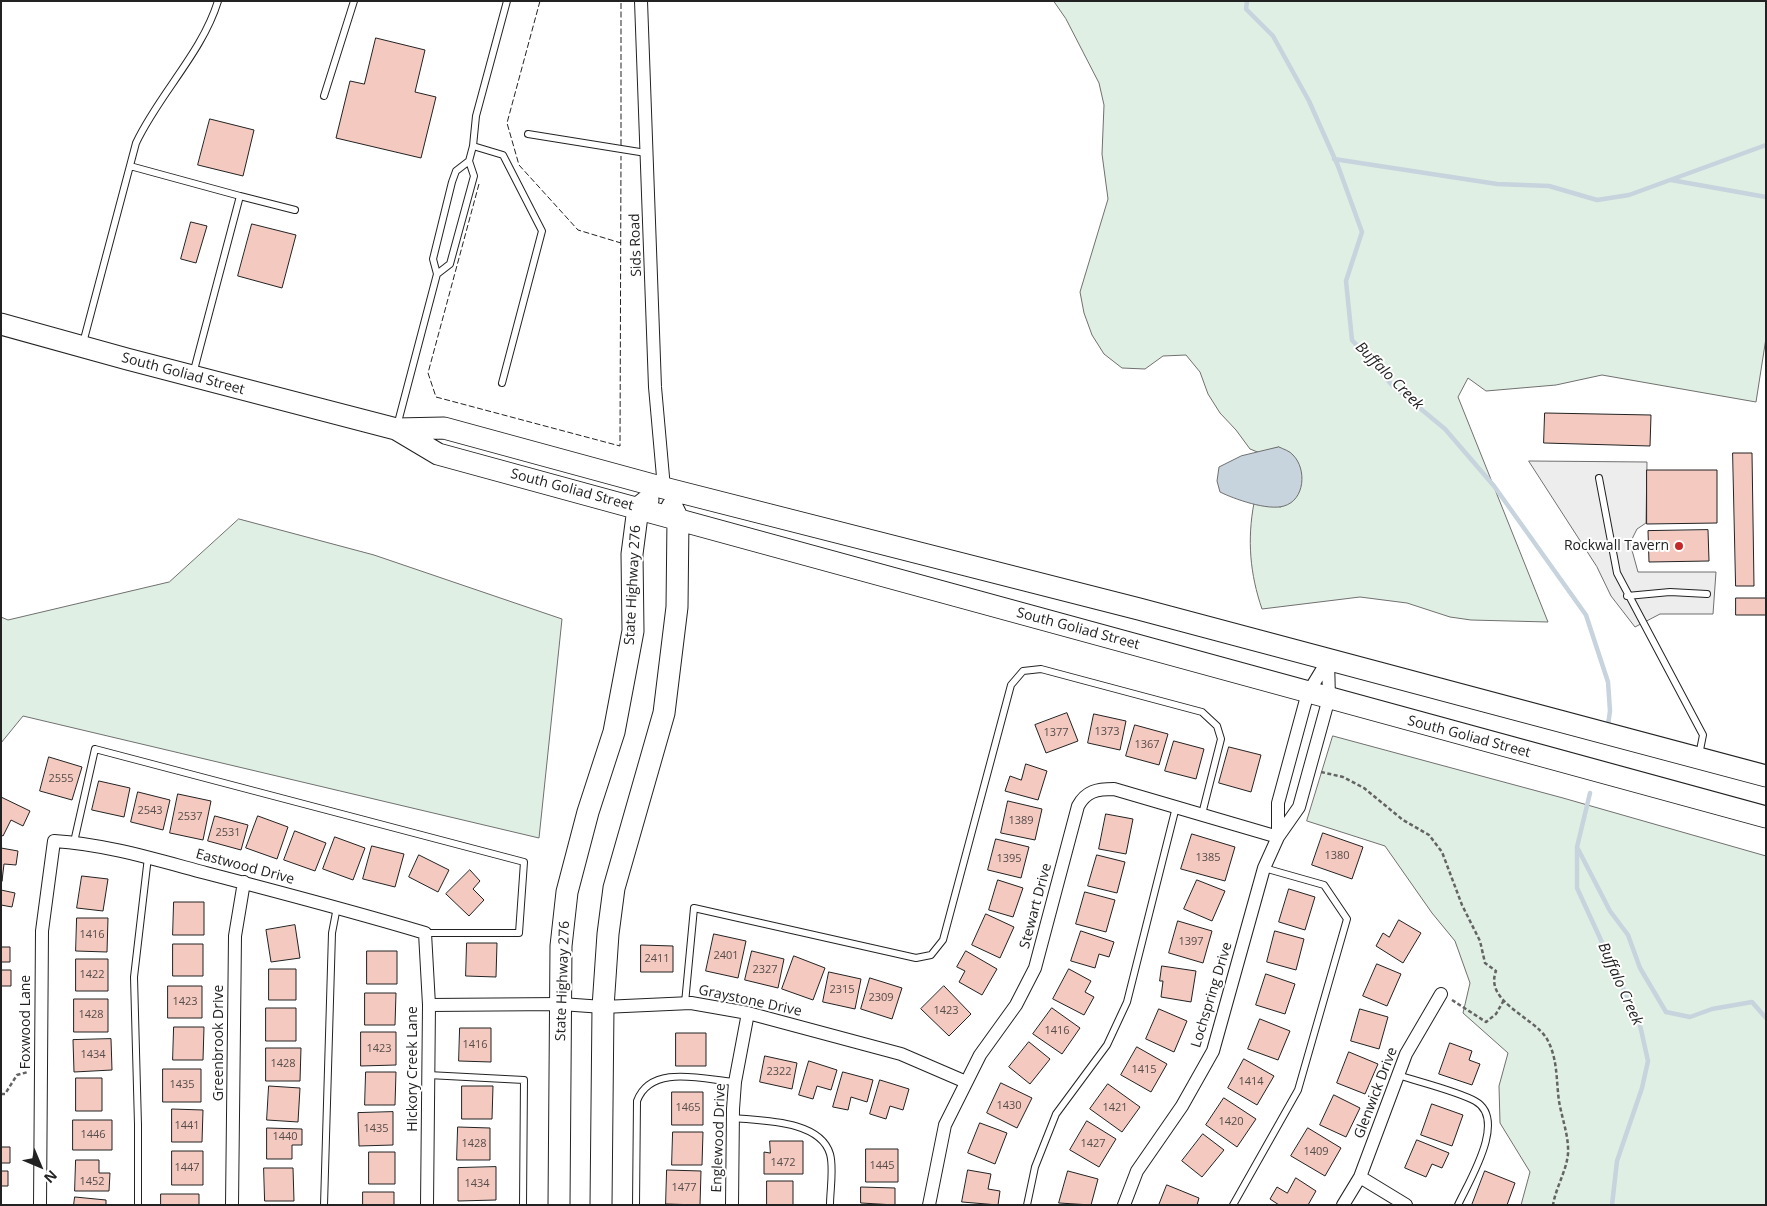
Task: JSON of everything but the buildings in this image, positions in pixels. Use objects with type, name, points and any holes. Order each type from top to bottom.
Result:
[{"type":"main road","name":"South Goliad Street","points":[[1,324],[396,429],[444,428],[664,488],[1140,609],[1328,660],[1699,756],[1766,776]]},
{"type":"main road","name":"South Goliad Street","points":[[396,429],[438,454],[1766,817]]},
{"type":"main road","name":"State Highway 276","points":[[559,1205],[561,946],[567,892],[588,812],[614,732],[634,631],[632,554],[638,508],[664,488]]},
{"type":"main road","points":[[601,1205],[603,1007],[614,888],[664,713],[677,607],[678,519],[664,488]]},
{"type":"street","name":"Sids Road","points":[[641,1],[655,387],[664,488]]},
{"type":"street","name":"Lochspring Drive","points":[[1278,837],[1278,803],[1308,693],[1328,660]]},
{"type":"street","name":"Lochspring Drive","points":[[1124,1205],[1137,1171],[1182,1106],[1213,1051],[1264,868],[1278,837],[1299,807],[1329,698],[1328,660]]},
{"type":"street","name":"Stewart Drive","points":[[928,1205],[945,1126],[980,1056],[1016,1005],[1035,968],[1078,806],[1083,796],[1098,789],[1114,789],[1278,837]]},
{"type":"street","name":"Eastwood Drive","points":[[54,840],[74,842],[148,857],[337,907],[425,933]]},
{"type":"street","name":"Foxwood Lane","points":[[40,1205],[42,932],[54,840]]},
{"type":"street","name":"Greenbrook Drive","points":[[232,1205],[234,936],[244,882]]},
{"type":"street","name":"Hickory Creek Lane","points":[[425,933],[429,1005],[427,1205]]},
{"type":"street","name":"Glenwick Drive","points":[[1343,1205],[1360,1177],[1406,1054],[1441,994]]},
{"type":"street","name":"Graystone Drive","points":[[429,1005],[561,1004],[603,1007],[685,1003],[748,1013],[901,1054],[966,1082]]},
{"type":"street","name":"Englewood Drive","points":[[732,1205],[735,1082],[748,1013]]},
{"type":"street","points":[[1360,1177],[1406,1205]]},
{"type":"lane","points":[[82,347],[136,143],[144,126],[208,26],[218,1]]},
{"type":"lane","points":[[324,96],[354,1]]},
{"type":"lane","points":[[438,274],[450,264],[474,176],[469,161],[476,116],[507,1]]},
{"type":"lane","points":[[528,134],[646,153]]},
{"type":"lane","points":[[472,146],[503,155],[542,230],[502,383]]},
{"type":"lane","points":[[396,429],[438,274],[433,259],[452,182],[456,171],[469,161]]},
{"type":"lane","points":[[130,166],[295,210]]},
{"type":"lane","points":[[193,376],[240,196]]},
{"type":"lane","points":[[1599,478],[1610,548],[1617,573],[1627,596],[1703,735],[1699,756]]},
{"type":"lane","points":[[1627,596],[1670,592],[1707,594]]},
{"type":"lane","points":[[685,1003],[694,908],[916,958],[931,955],[943,940],[1011,685],[1023,671],[1041,669],[1202,712],[1217,726],[1221,740],[1202,814]]},
{"type":"lane","points":[[74,842],[95,749],[524,862],[519,933],[425,933]]},
{"type":"lane","points":[[1027,1205],[1035,1167],[1056,1114],[1106,1045],[1127,1002],[1176,807]]},
{"type":"lane","points":[[138,1205],[134,977],[148,857]]},
{"type":"lane","points":[[1233,1205],[1298,1090],[1347,920],[1324,885],[1264,868]]},
{"type":"lane","points":[[324,1205],[332,933],[337,907]]},
{"type":"lane","points":[[428,1075],[524,1080],[523,1205]]},
{"type":"lane","points":[[1398,1075],[1476,1101],[1487,1113],[1490,1131],[1458,1205]]},
{"type":"lane","points":[[636,1205],[637,1101],[640,1094],[647,1086],[667,1076],[735,1082]]},
{"type":"lane","points":[[733,1118],[786,1124],[814,1132],[824,1141],[831,1155],[830,1205]]},
{"type":"path","points":[[1319,771],[1343,777],[1364,788],[1403,820],[1429,835],[1436,842],[1442,852],[1462,905],[1480,941],[1485,963],[1496,970],[1494,984],[1504,1000],[1538,1027],[1546,1037],[1556,1065],[1559,1101],[1568,1152],[1563,1177],[1553,1205]]},
{"type":"path","points":[[1441,994],[1465,1007],[1486,1022],[1496,1014],[1504,1000]]},
{"type":"path","points":[[1,1094],[5,1094],[17,1075],[41,1068]]},
{"type":"green space","points":[[1054,1],[1766,1],[1766,338],[1756,402],[1602,375],[1556,385],[1486,391],[1468,378],[1458,397],[1548,622],[1471,620],[1450,617],[1407,603],[1360,597],[1262,609],[1252,570],[1250,544],[1252,517],[1254,503],[1281,507],[1279,447],[1260,453],[1250,449],[1220,413],[1208,394],[1200,372],[1186,355],[1163,356],[1145,369],[1122,368],[1104,354],[1092,335],[1084,313],[1080,292],[1108,199],[1102,154],[1104,105],[1099,83],[1066,19]]},
{"type":"green space","points":[[239,519],[374,555],[562,619],[539,838],[23,716],[1,743],[1,617],[8,620],[169,582]]},
{"type":"green space","points":[[1333,736],[1563,798],[1766,856],[1766,1205],[1521,1205],[1530,1172],[1500,1123],[1499,1086],[1508,1053],[1463,1013],[1470,983],[1455,941],[1432,913],[1385,846],[1307,821]]},
{"type":"shaded area","points":[[1279,447],[1292,454],[1297,461],[1302,476],[1300,491],[1291,503],[1277,507],[1260,506],[1220,492],[1217,481],[1219,467],[1241,456]]},
{"type":"shaded area","points":[[1529,461],[1647,462],[1646,523],[1637,529],[1630,543],[1638,572],[1716,572],[1713,614],[1660,614],[1635,627],[1611,596],[1597,567]]},
{"type":"waterway","name":"Buffalo Creek","points":[[1247,1],[1246,9],[1273,36],[1309,101],[1338,166],[1362,232],[1346,281],[1352,340],[1392,385],[1445,429],[1494,486],[1586,615],[1608,682],[1610,711],[1608,725]]},
{"type":"waterway","points":[[1334,159],[1497,184],[1549,186],[1597,200],[1629,195],[1766,145]]},
{"type":"waterway","points":[[1671,180],[1766,197]]},
{"type":"waterway","name":"Buffalo Creek","points":[[1590,793],[1577,847],[1577,888],[1640,1025],[1648,1061],[1642,1088],[1617,1161],[1612,1205]]},
{"type":"waterway","points":[[1578,849],[1610,911],[1628,935],[1640,968],[1666,1012],[1690,1017],[1712,1009],[1752,1002],[1766,1018]]},
{"type":"fence","points":[[540,1],[507,123],[519,165],[578,230],[621,243]]},
{"type":"fence","points":[[621,1],[621,145]]},
{"type":"fence","points":[[479,184],[428,373],[436,397],[620,446],[621,156]]},
{"type":"place","name":"Rockwall Tavern","points":[[1679,546]]}]
